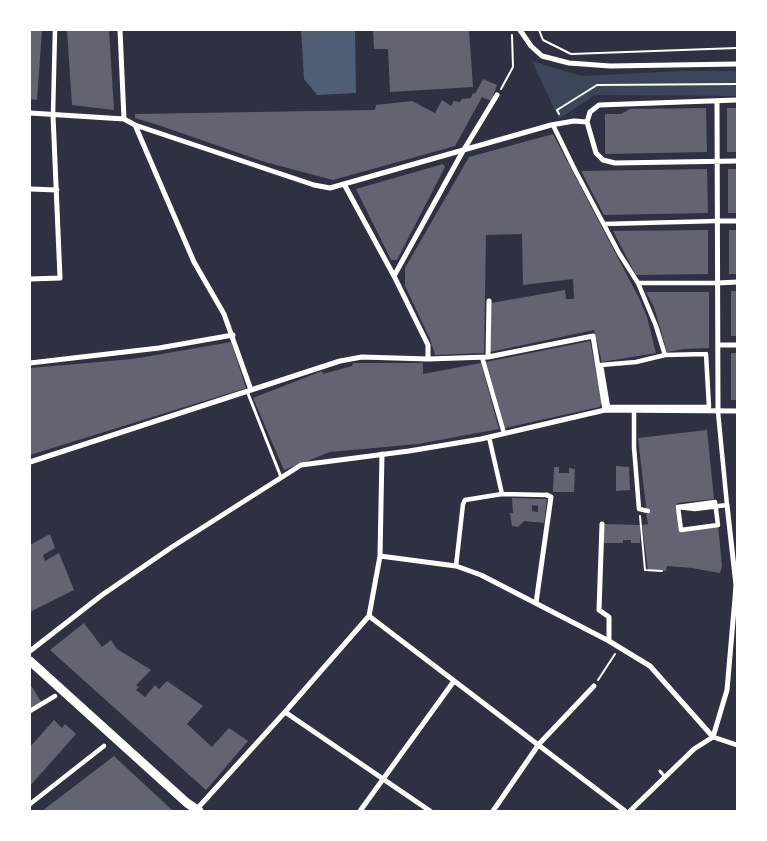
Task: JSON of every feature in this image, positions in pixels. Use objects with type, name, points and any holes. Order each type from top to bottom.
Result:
[{"type":"street","points":[[30,279],[60,278],[53,116],[55,30]]},
{"type":"street","points":[[120,30],[124,119]]},
{"type":"street","points":[[520,30],[531,46],[542,56],[570,63],[610,66],[737,64]]},
{"type":"street","points":[[394,276],[463,151],[497,95]]},
{"type":"street","points":[[737,100],[599,105],[590,112],[587,122],[596,153],[603,160],[614,163],[737,162]]},
{"type":"street","points":[[630,811],[694,750],[713,737],[727,690],[736,585],[718,412],[717,101]]},
{"type":"street","points":[[30,113],[53,116],[124,119],[135,125],[314,185],[330,188],[553,125],[574,121],[587,122]]},
{"type":"street","points":[[135,125],[194,262],[224,314],[233,335],[249,391]]},
{"type":"street","points":[[553,125],[604,224],[638,283],[656,326],[665,355]]},
{"type":"street","points":[[344,184],[394,276],[428,345],[428,359]]},
{"type":"street","points":[[30,189],[57,190]]},
{"type":"street","points":[[604,224],[737,221]]},
{"type":"street","points":[[638,283],[737,282]]},
{"type":"street","points":[[489,301],[485,357],[504,433]]},
{"type":"street","points":[[30,363],[159,348],[233,335]]},
{"type":"street","points":[[30,462],[340,362],[362,357],[428,359],[485,357],[592,336],[605,410]]},
{"type":"street","points":[[718,346],[737,345]]},
{"type":"street","points":[[706,354],[709,407],[608,407],[601,365],[636,362],[665,355],[706,354]]},
{"type":"street","points":[[30,651],[102,595],[172,547],[301,465],[409,451],[489,437],[605,410],[737,411]]},
{"type":"street","points":[[634,410],[638,509],[648,510]]},
{"type":"street","points":[[489,437],[502,494]]},
{"type":"street","points":[[30,661],[197,810],[369,616],[380,556],[382,454]]},
{"type":"street","points":[[456,566],[465,500],[502,494],[547,495],[551,497],[536,603]]},
{"type":"street","points":[[715,502],[715,506],[718,524],[681,530],[678,506],[715,502]]},
{"type":"street","points":[[715,506],[728,505]]},
{"type":"street","points":[[602,524],[599,610],[609,617],[609,641]]},
{"type":"street","points":[[380,556],[456,566],[481,575],[620,646],[650,666],[713,737],[737,746]]},
{"type":"street","points":[[369,616],[626,811]]},
{"type":"street","points":[[360,811],[454,681]]},
{"type":"street","points":[[493,811],[539,744],[594,686]]},
{"type":"street","points":[[30,711],[55,696]]},
{"type":"street","points":[[285,712],[430,811]]},
{"type":"street","points":[[30,804],[104,746]]},
{"type":"lane","points":[[249,391],[281,477]]},
{"type":"lane","points":[[660,772],[665,777]]},
{"type":"path","points":[[497,95],[513,67],[512,30]]},
{"type":"path","points":[[539,30],[543,40],[570,54],[737,48]]},
{"type":"path","points":[[564,123],[557,110],[597,85],[737,84]]},
{"type":"path","points":[[638,509],[645,570],[662,572]]},
{"type":"path","points":[[594,686],[620,646]]},
{"type":"shaded area","points":[[301,30],[355,30],[356,93],[317,95],[304,79]]},
{"type":"shaded area","points":[[532,61],[581,76],[681,71],[737,71],[737,96],[595,95],[559,119]]},
{"type":"building","points":[[30,30],[42,30],[37,100],[30,99]]},
{"type":"building","points":[[67,30],[109,30],[114,110],[72,105]]},
{"type":"building","points":[[373,30],[469,30],[473,87],[390,92],[388,49],[374,49]]},
{"type":"building","points":[[483,79],[497,85],[491,101],[482,97],[455,146],[333,180],[265,162],[135,118],[135,114],[375,110],[376,105],[412,101],[435,113],[442,100],[451,106],[454,101],[460,102],[462,99],[471,98]]},
{"type":"building","points":[[706,108],[707,152],[605,154],[605,114],[621,114],[630,109]]},
{"type":"building","points":[[727,108],[737,108],[737,152],[727,152]]},
{"type":"building","points":[[553,134],[640,300],[647,317],[656,353],[602,362],[594,330],[490,352],[491,303],[565,290],[566,299],[574,299],[573,279],[523,285],[522,234],[486,235],[484,353],[435,355],[430,339],[405,286],[405,268],[469,157]]},
{"type":"building","points":[[443,164],[445,167],[397,260],[391,260],[356,189]]},
{"type":"building","points":[[707,169],[708,213],[604,215],[581,171]]},
{"type":"building","points":[[728,169],[737,169],[737,213],[728,213]]},
{"type":"building","points":[[708,230],[708,274],[636,275],[613,231]]},
{"type":"building","points":[[729,230],[737,230],[737,274],[729,274]]},
{"type":"building","points":[[731,291],[737,291],[737,336],[731,336]]},
{"type":"building","points":[[646,292],[709,292],[709,348],[667,352],[654,307]]},
{"type":"building","points":[[590,341],[602,403],[599,407],[505,428],[486,362]]},
{"type":"building","points":[[231,342],[246,388],[30,455],[30,368],[133,359]]},
{"type":"building","points":[[731,353],[737,353],[737,400],[731,400]]},
{"type":"building","points":[[353,363],[423,363],[423,374],[481,363],[499,429],[418,444],[330,452],[284,470],[253,398],[322,371],[323,374],[352,366]]},
{"type":"building","points":[[707,430],[714,499],[677,503],[677,507],[681,530],[718,525],[722,566],[720,573],[667,566],[666,571],[648,570],[642,525],[648,524],[646,514],[648,514],[638,438]]},
{"type":"building","points":[[616,466],[629,467],[630,490],[616,491]]},
{"type":"building","points":[[554,467],[559,467],[559,473],[569,473],[569,468],[575,469],[574,492],[553,492]]},
{"type":"building","points":[[512,498],[547,499],[544,523],[524,521],[518,527],[512,526],[510,513],[513,513]],"holes":[[[532,505],[538,506],[538,512],[532,511]]]},
{"type":"building","points":[[604,524],[640,525],[640,543],[631,543],[631,540],[623,540],[623,543],[604,543]]},
{"type":"building","points":[[50,534],[55,548],[43,555],[45,561],[59,553],[74,590],[30,612],[30,545]]},
{"type":"building","points":[[84,623],[102,647],[111,640],[117,649],[151,670],[136,685],[139,687],[136,690],[145,697],[155,685],[159,689],[167,681],[203,706],[187,724],[212,747],[229,728],[248,741],[206,790],[50,650]]},
{"type":"building","points":[[30,684],[42,703],[30,709]]},
{"type":"building","points":[[54,720],[62,728],[65,724],[76,734],[30,786],[30,747]]},
{"type":"building","points":[[114,756],[173,811],[42,811]]}]
